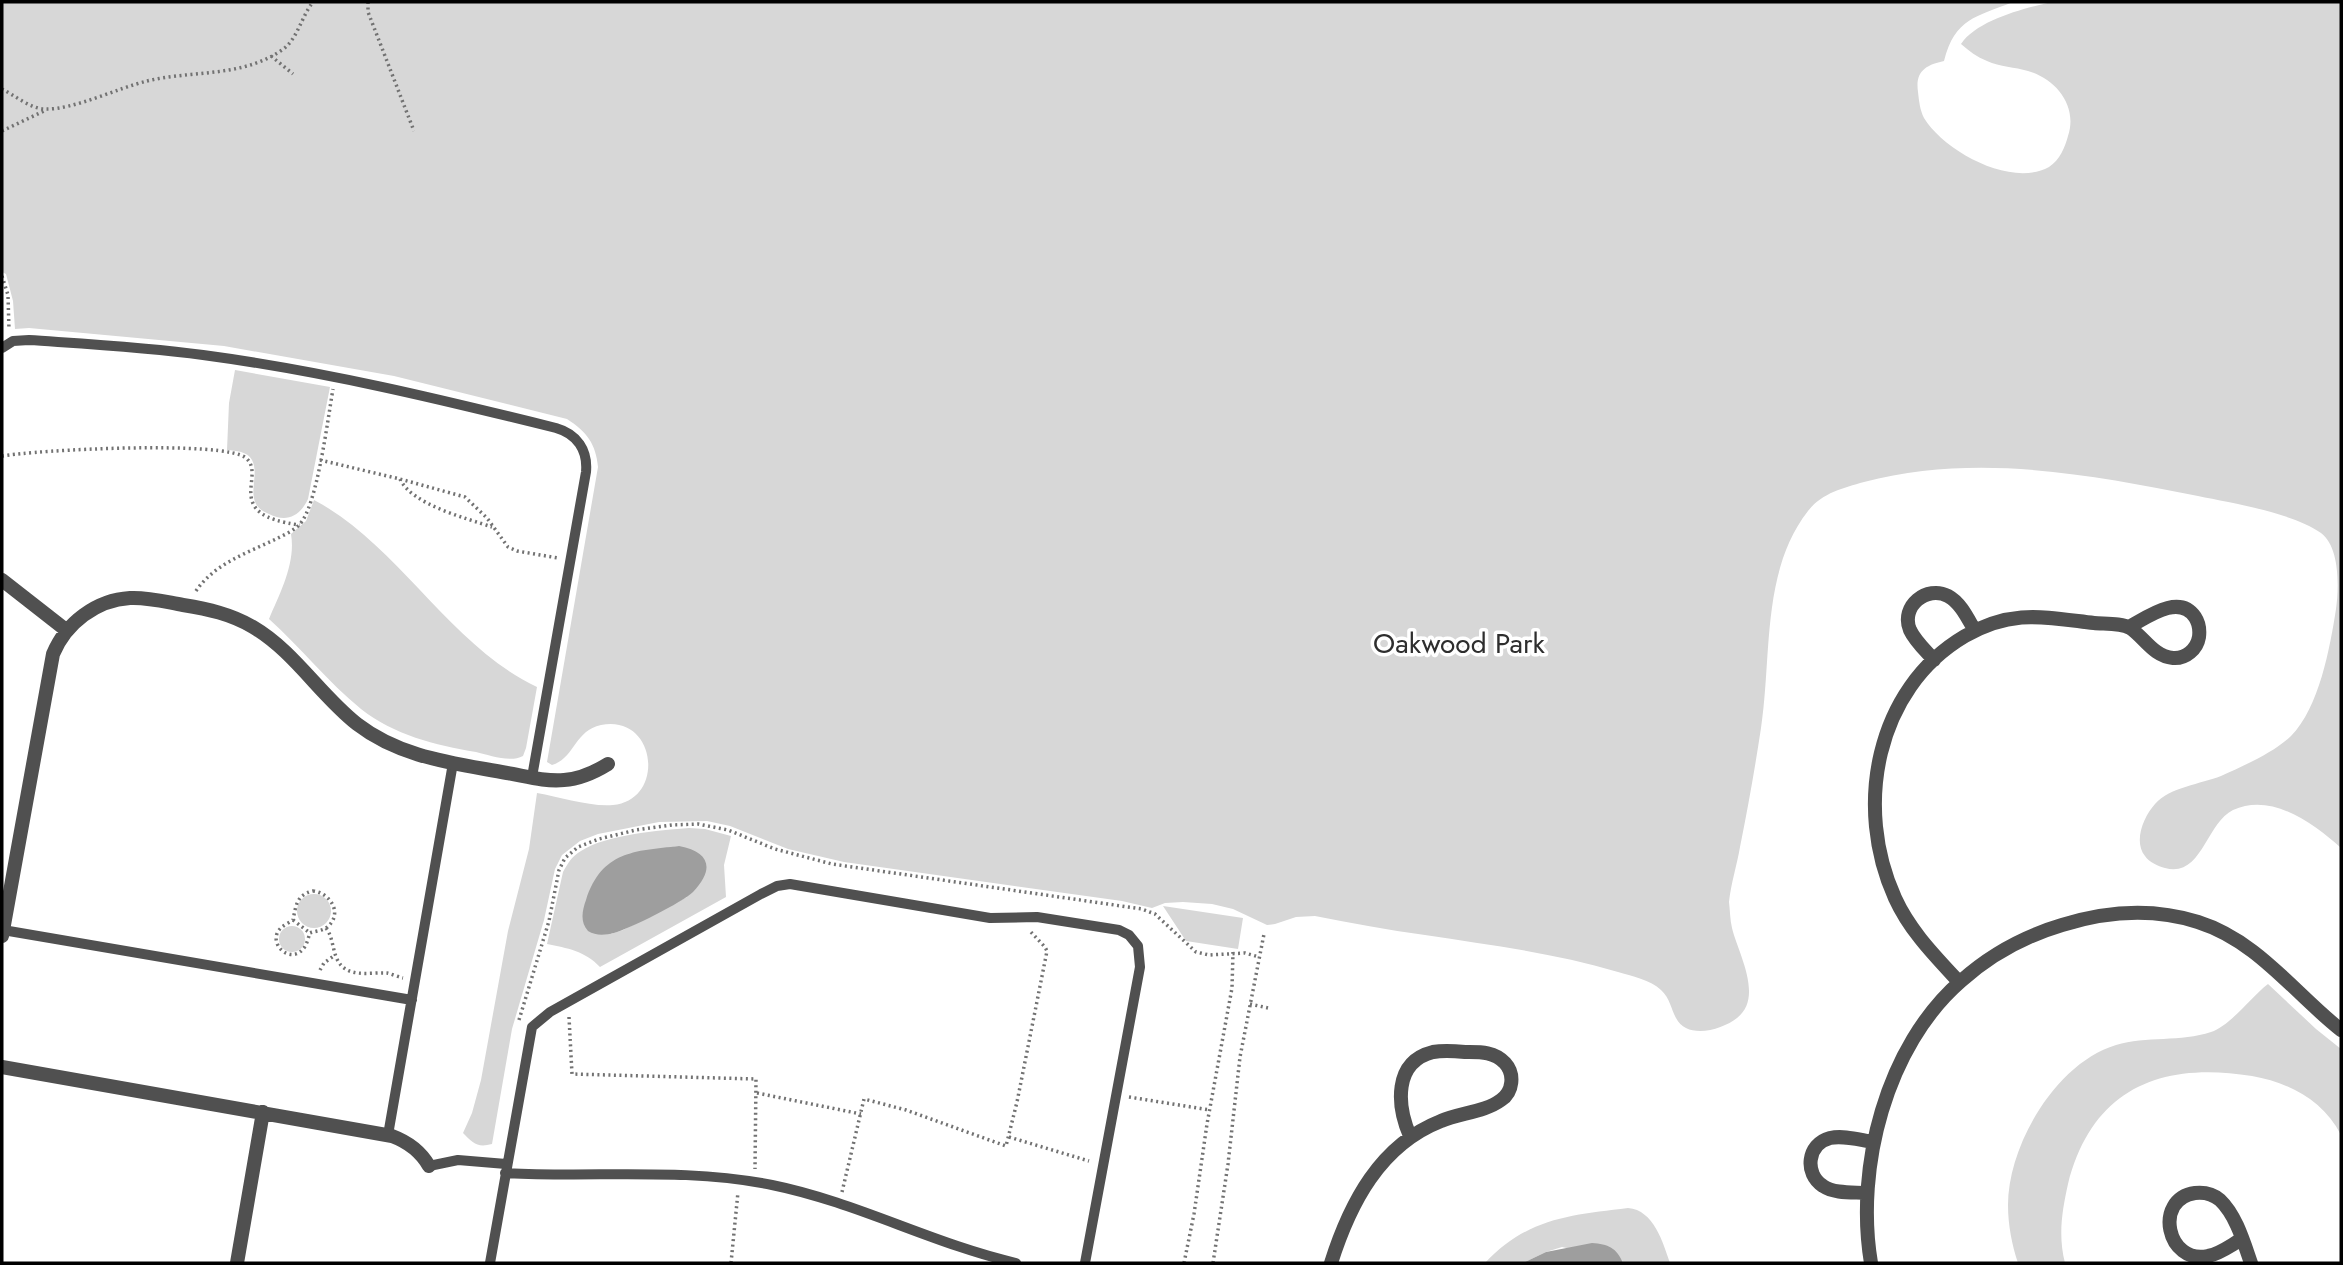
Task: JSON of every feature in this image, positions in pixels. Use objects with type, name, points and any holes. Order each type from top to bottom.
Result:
[{"type":"street","points":[[2,580],[66,630]]},
{"type":"street","points":[[1934,660],[1909,627],[1910,611],[1917,598],[1931,593],[1949,596],[1960,606],[1976,631]]},
{"type":"street","points":[[2,933],[49,667],[66,630],[87,612],[120,600],[149,599],[228,615],[261,632],[343,712],[376,736],[417,755],[551,781],[568,780],[608,764]]},
{"type":"street","points":[[1959,982],[1921,940],[1899,907],[1882,863],[1874,822],[1876,775],[1885,739],[1903,697],[1920,674],[1954,644],[2004,619],[2028,616],[2129,627],[2174,607],[2186,609],[2193,614],[2199,623],[2200,634],[2197,645],[2190,653],[2173,658],[2156,651],[2129,627]]},
{"type":"street","points":[[1871,1263],[1867,1193],[1874,1142],[1884,1101],[1899,1065],[1929,1016],[1959,982],[2006,949],[2048,929],[2080,920],[2115,914],[2165,915],[2210,926],[2247,946],[2341,1030]]},
{"type":"street","points":[[1331,1263],[1351,1212],[1386,1158],[1410,1136],[1443,1120],[1503,1099],[1511,1082],[1506,1063],[1485,1053],[1446,1051],[1426,1055],[1415,1061],[1406,1073],[1401,1094],[1402,1113],[1410,1136]]},
{"type":"street","points":[[2,1067],[388,1135],[412,1146],[429,1166]]},
{"type":"street","points":[[237,1263],[263,1112]]},
{"type":"street","points":[[1867,1193],[1838,1191],[1823,1186],[1811,1170],[1811,1156],[1824,1140],[1834,1137],[1874,1142]]},
{"type":"street","points":[[2242,1239],[2214,1254],[2204,1257],[2191,1255],[2178,1247],[2171,1237],[2170,1216],[2181,1198],[2197,1193],[2212,1195],[2225,1205],[2242,1239],[2251,1263]]},
{"type":"lane","points":[[5,345],[29,340],[184,352],[392,388],[563,430],[574,437],[583,451],[586,467],[532,777]]},
{"type":"lane","points":[[388,1135],[453,763]]},
{"type":"lane","points":[[490,1263],[530,1032],[538,1021],[761,894],[784,884],[990,918],[1026,917],[1119,930],[1129,935],[1138,946],[1140,967],[1085,1263]]},
{"type":"lane","points":[[2,933],[412,1000]]},
{"type":"lane","points":[[429,1166],[458,1160],[506,1168],[692,1176],[755,1182],[839,1204],[945,1243],[1016,1263]]},
{"type":"path","points":[[2,131],[51,109],[148,80],[214,74],[271,56],[290,43],[313,2]]},
{"type":"path","points":[[368,2],[368,12],[414,131]]},
{"type":"path","points":[[271,56],[293,74]]},
{"type":"path","points":[[2,89],[36,108],[51,109]]},
{"type":"path","points":[[2,276],[9,305],[5,345]]},
{"type":"path","points":[[188,606],[201,584],[213,571],[300,525],[309,509],[334,377]]},
{"type":"path","points":[[2,456],[82,448],[182,449],[239,454],[248,459],[251,466],[250,494],[256,509],[272,519],[300,525]]},
{"type":"path","points":[[320,460],[466,497],[475,504],[504,543],[512,549],[570,560]]},
{"type":"path","points":[[400,479],[425,503],[494,527]]},
{"type":"path","points":[[519,1022],[549,921],[559,870],[565,858],[578,847],[590,842],[660,826],[706,825],[728,830],[787,853],[832,864],[1142,909],[1155,914],[1195,952],[1209,955],[1233,952],[1259,957]]},
{"type":"path","points":[[309,892],[320,892],[330,898],[334,908],[333,919],[326,928],[310,933],[305,948],[298,953],[282,951],[276,941],[277,933],[293,920],[300,897],[309,892]]},
{"type":"path","points":[[839,1204],[864,1100],[906,1110],[1006,1146],[1046,951],[1030,933],[1026,917]]},
{"type":"path","points":[[293,920],[310,933]]},
{"type":"path","points":[[326,928],[342,967],[367,975],[385,973],[415,980]]},
{"type":"path","points":[[1213,1263],[1250,1004],[1264,934]]},
{"type":"path","points":[[1184,1263],[1232,988],[1233,952]]},
{"type":"path","points":[[317,984],[320,969],[335,955]]},
{"type":"path","points":[[568,1002],[572,1074],[756,1079],[755,1182]]},
{"type":"path","points":[[1250,1004],[1268,1008]]},
{"type":"path","points":[[756,1093],[861,1114]]},
{"type":"path","points":[[1117,1095],[1210,1110]]},
{"type":"path","points":[[1009,1137],[1104,1165]]},
{"type":"path","points":[[732,1263],[739,1180]]},
{"type":"green space","name":"Oakwood Park","points":[[2,2],[2013,2],[1978,16],[1961,27],[1954,36],[1944,61],[1923,70],[1918,85],[1924,118],[1947,143],[1980,163],[2016,173],[2034,172],[2049,167],[2056,161],[2067,140],[2070,114],[2062,95],[2047,80],[2028,71],[1987,61],[1961,44],[1978,28],[2016,12],[2052,2],[2341,2],[2341,848],[2292,813],[2263,805],[2248,805],[2233,810],[2216,826],[2196,857],[2177,869],[2165,868],[2151,862],[2145,856],[2140,843],[2144,822],[2161,798],[2258,759],[2284,742],[2301,724],[2322,677],[2337,600],[2335,558],[2327,539],[2321,533],[2279,514],[2115,480],[1989,468],[1906,473],[1848,487],[1820,500],[1808,511],[1782,560],[1771,615],[1759,743],[1729,902],[1732,928],[1747,974],[1748,999],[1745,1009],[1737,1018],[1723,1026],[1705,1031],[1688,1029],[1676,1018],[1664,993],[1652,984],[1594,965],[1546,955],[1315,916],[1296,917],[1267,925],[1233,909],[1212,904],[1165,903],[1152,908],[1122,901],[844,862],[788,849],[730,826],[707,821],[659,822],[598,834],[580,841],[562,855],[555,869],[544,920],[512,1029],[492,1144],[476,1144],[463,1133],[481,1080],[508,931],[529,849],[537,793],[585,803],[613,805],[630,800],[641,789],[647,775],[648,759],[643,744],[634,732],[620,725],[592,728],[560,762],[552,765],[547,762],[598,467],[593,445],[580,429],[567,419],[394,376],[224,346],[29,328],[15,329],[13,301],[6,274],[2,272]]},
{"type":"green space","points":[[235,370],[330,387],[308,499],[297,514],[287,518],[276,517],[256,504],[252,460],[244,453],[227,450],[229,403]]},
{"type":"green space","points":[[314,500],[344,519],[372,542],[478,647],[506,669],[537,687],[523,756],[506,759],[445,746],[387,726],[349,699],[269,619],[289,567],[291,534],[306,521]]},
{"type":"green space","points":[[689,828],[731,836],[724,865],[726,897],[600,967],[582,954],[547,944],[563,872],[575,855],[591,846],[618,837]],"holes":[[[679,846],[687,897],[623,930],[611,934],[628,854]]]},
{"type":"green space","points":[[314,894],[326,899],[331,911],[326,923],[314,928],[302,923],[297,911],[302,899]]},
{"type":"green space","points":[[1163,906],[1243,918],[1238,949],[1186,941]]},
{"type":"green space","points":[[292,926],[301,930],[305,939],[301,948],[292,952],[283,948],[279,939],[283,930]]},
{"type":"green space","points":[[2268,984],[2341,1049],[2341,1135],[2334,1123],[2315,1103],[2292,1089],[2266,1079],[2219,1072],[2188,1073],[2160,1079],[2134,1089],[2113,1104],[2094,1125],[2079,1151],[2068,1184],[2063,1214],[2061,1233],[2065,1263],[2018,1263],[2009,1220],[2010,1182],[2026,1133],[2055,1088],[2074,1069],[2094,1055],[2116,1045],[2188,1037],[2218,1029]]},
{"type":"green space","points":[[1628,1208],[1637,1210],[1651,1221],[1670,1263],[1623,1263],[1622,1260],[1562,1247],[1523,1263],[1485,1263],[1517,1236],[1551,1221]]},
{"type":"shaded area","points":[[679,846],[697,852],[706,863],[704,876],[693,892],[668,908],[621,931],[601,935],[585,928],[582,916],[586,900],[601,872],[611,863],[634,852]]},
{"type":"shaded area","points":[[1592,1243],[1611,1248],[1623,1263],[1523,1263],[1546,1252]]}]
